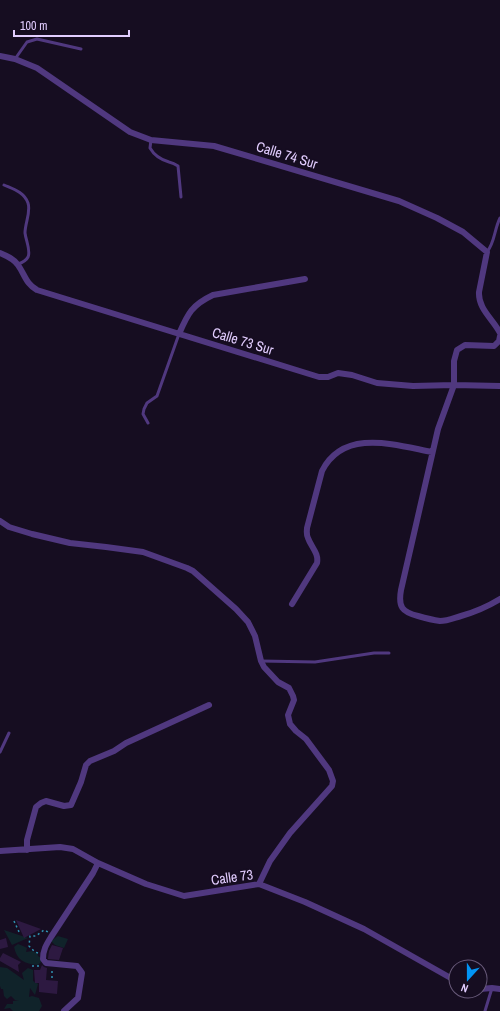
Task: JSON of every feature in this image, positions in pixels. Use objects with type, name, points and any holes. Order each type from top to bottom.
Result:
[{"type":"street","name":"Calle 74 Sur","points":[[0,56],[15,59],[37,68],[130,132],[150,140],[214,146],[400,201],[463,232],[487,252]]},
{"type":"street","points":[[487,252],[479,298],[481,305],[497,326],[500,333]]},
{"type":"street","points":[[0,253],[9,257],[18,264]]},
{"type":"street","name":"Calle 73 Sur","points":[[18,264],[27,282],[31,287],[37,290],[319,377],[328,377],[338,373],[352,375],[377,383],[414,386],[500,386]]},
{"type":"street","points":[[179,334],[194,306],[213,295],[305,280]]},
{"type":"street","points":[[500,336],[499,341],[494,346],[465,345],[457,350],[454,361],[454,385],[438,429],[432,452],[401,590],[400,605],[407,612],[413,615],[439,621],[452,619],[474,612],[489,606],[500,599]]},
{"type":"street","points":[[292,604],[317,563],[318,559],[308,540],[307,528],[322,472],[332,457],[342,449],[367,442],[384,443],[432,452]]},
{"type":"street","points":[[0,521],[9,527],[32,534],[70,543],[143,552],[187,568],[193,571],[236,609],[248,622],[255,636],[261,661],[264,667],[278,682],[289,688],[293,696],[294,700],[288,715],[290,724],[306,739],[329,770],[333,781],[332,786],[290,833],[270,862],[258,884]]},
{"type":"street","points":[[27,850],[27,840],[36,807],[46,801],[64,806],[72,805],[86,765],[126,743],[209,705]]},
{"type":"street","name":"Calle 73","points":[[0,852],[60,847],[73,848],[98,863],[146,884],[184,896],[258,884],[305,902],[364,929],[448,976]]},
{"type":"street","points":[[64,1011],[78,998],[82,973],[77,966],[46,963],[43,959],[43,955],[45,947],[98,863]]},
{"type":"street","points":[[488,988],[500,989]]},
{"type":"lane","points":[[15,59],[27,42],[36,40],[81,49]]},
{"type":"lane","points":[[150,140],[150,148],[156,156],[178,166],[180,197]]},
{"type":"lane","points":[[4,185],[21,193],[28,204],[25,231],[29,252],[26,260],[18,264]]},
{"type":"lane","points":[[487,252],[493,243],[497,224],[500,218]]},
{"type":"lane","points":[[495,233],[500,235]]},
{"type":"lane","points":[[148,423],[144,414],[146,403],[157,396],[179,334]]},
{"type":"lane","points":[[261,661],[315,662],[374,653],[389,653]]},
{"type":"lane","points":[[0,752],[9,733]]},
{"type":"lane","points":[[485,1011],[492,988]]},
{"type":"path","points":[[14,920],[20,934]]},
{"type":"path","points":[[43,955],[35,952],[28,946],[30,936],[36,936],[44,930],[54,933]]},
{"type":"path","points":[[52,978],[53,967]]},
{"type":"shaded area","points":[[4,930],[28,938],[12,945]]},
{"type":"shaded area","points":[[58,936],[68,939],[64,948],[55,945],[51,941]]},
{"type":"shaded area","points":[[18,944],[27,948],[26,952],[32,951],[37,953],[41,958],[41,962],[38,965],[29,964],[19,958],[14,947]]},
{"type":"shaded area","points":[[0,967],[7,968],[24,980],[22,973],[28,968],[33,970],[33,981],[38,984],[35,995],[30,988],[29,997],[32,996],[39,998],[42,1006],[39,1011],[13,1011],[10,1008],[4,1009],[7,1004],[13,1004],[13,1001],[19,1000],[15,1000],[11,996],[7,999],[4,996],[3,989],[1,989],[0,986]]},
{"type":"building","points":[[16,920],[41,929],[24,938]]},
{"type":"building","points":[[6,938],[8,947],[0,949],[0,940]]},
{"type":"building","points":[[52,945],[63,948],[59,960],[48,959],[49,951]]},
{"type":"building","points":[[3,953],[21,962],[18,965],[19,972],[0,961]]},
{"type":"building","points":[[42,965],[47,968],[46,980],[58,981],[57,994],[39,992],[39,983],[35,983],[34,970],[40,970]]}]
